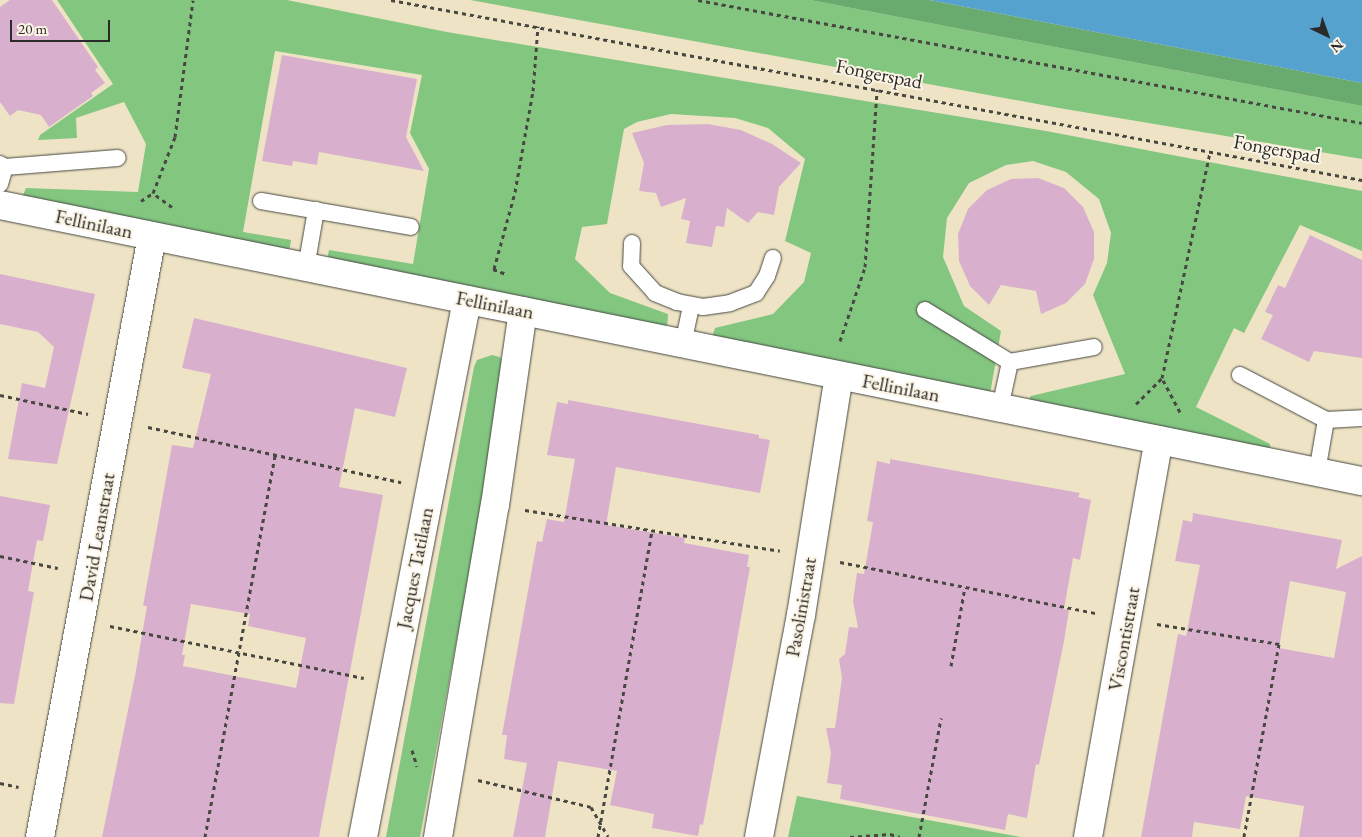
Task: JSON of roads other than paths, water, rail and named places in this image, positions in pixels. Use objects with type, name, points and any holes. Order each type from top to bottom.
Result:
[{"type":"street","name":"Fellinilaan","points":[[0,205],[1362,482]]},
{"type":"street","name":"David Leanstraat","points":[[40,837],[152,236]]},
{"type":"street","name":"Jacques Tatilaan","points":[[363,837],[466,300]]},
{"type":"street","points":[[438,837],[495,505],[523,311]]},
{"type":"street","name":"Pasolinistraat","points":[[758,837],[810,556],[839,376]]},
{"type":"street","name":"Viscontistraat","points":[[1088,837],[1159,440]]},
{"type":"lane","points":[[0,184],[2,166],[118,158]]},
{"type":"lane","points":[[261,201],[411,226]]},
{"type":"lane","points":[[306,268],[316,210]]},
{"type":"lane","points":[[632,243],[631,266],[655,293],[703,307],[730,303],[756,293],[767,276],[773,258]]},
{"type":"lane","points":[[683,344],[691,305]]},
{"type":"lane","points":[[925,310],[1010,362],[1094,347]]},
{"type":"lane","points":[[1000,408],[1010,362]]},
{"type":"lane","points":[[1240,375],[1326,420],[1362,418]]},
{"type":"lane","points":[[1317,472],[1326,420]]},
{"type":"water","points":[[929,0],[1362,0],[1362,83]]}]
